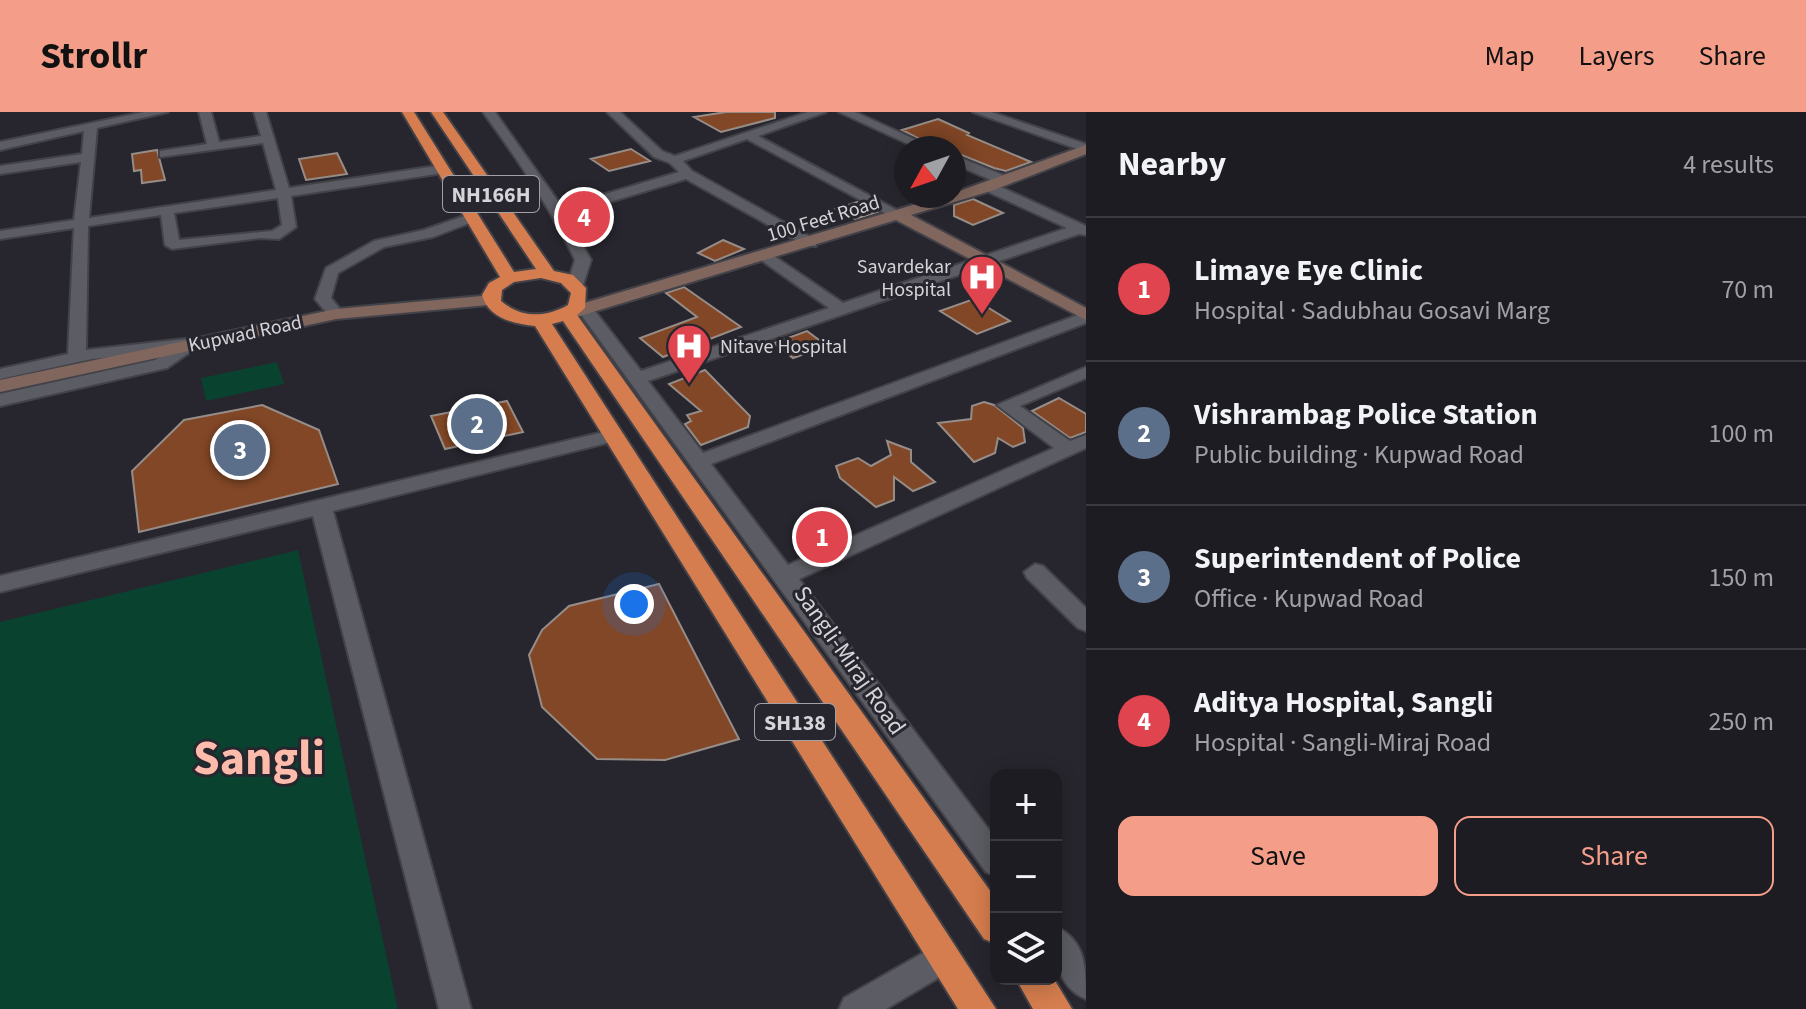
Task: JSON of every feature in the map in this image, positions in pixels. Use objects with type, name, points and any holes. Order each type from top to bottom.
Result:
[{"type":"highway","points":[[408,112],[509,278]]},
{"type":"highway","name":"NH166H","points":[[437,112],[501,210],[548,274]]},
{"type":"highway","points":[[548,274],[575,285],[580,300],[576,312],[540,320],[510,316],[493,300],[495,287],[509,278],[548,274]]},
{"type":"highway","name":"Sangli-Miraj Road","points":[[576,312],[990,918]]},
{"type":"highway","points":[[540,320],[612,436]]},
{"type":"highway","name":"SH138","points":[[612,436],[978,1009]]},
{"type":"highway","points":[[1037,985],[1054,1009]]},
{"type":"main road","name":"100 Feet Road","points":[[576,312],[766,257],[996,184],[1086,149]]},
{"type":"main road","points":[[899,215],[1086,316]]},
{"type":"main road","name":"Kupwad Road","points":[[0,386],[77,362],[194,343],[336,314],[493,300]]},
{"type":"street","points":[[0,128],[7,144],[162,112]]},
{"type":"street","points":[[205,112],[214,147]]},
{"type":"street","points":[[167,210],[172,245],[260,234],[274,236],[289,227],[284,193],[260,112]]},
{"type":"street","points":[[489,112],[560,212],[583,260],[575,285]]},
{"type":"street","points":[[613,112],[658,154],[675,160],[687,174],[811,243]]},
{"type":"street","points":[[845,112],[900,136]]},
{"type":"street","points":[[985,114],[1006,112]]},
{"type":"street","points":[[675,160],[811,113]]},
{"type":"street","points":[[985,114],[1086,149]]},
{"type":"street","points":[[0,374],[77,362],[81,222],[91,126]]},
{"type":"street","points":[[748,135],[899,215]]},
{"type":"street","points":[[164,154],[268,139]]},
{"type":"street","points":[[0,170],[86,157]]},
{"type":"street","points":[[966,166],[1083,230]]},
{"type":"street","points":[[0,235],[443,169]]},
{"type":"street","points":[[560,212],[687,174]]},
{"type":"street","points":[[336,314],[323,299],[331,271],[379,244],[428,234],[470,218]]},
{"type":"street","points":[[636,379],[982,259],[1083,230]]},
{"type":"street","points":[[766,257],[839,308]]},
{"type":"street","points":[[576,312],[636,379],[990,854]]},
{"type":"street","points":[[697,462],[1086,316]]},
{"type":"street","points":[[0,400],[161,364],[194,343]]},
{"type":"street","points":[[1077,445],[1006,405],[1086,372]]},
{"type":"street","points":[[0,584],[612,436]]},
{"type":"street","points":[[783,577],[1077,445]]},
{"type":"street","points":[[321,506],[455,1009]]},
{"type":"street","points":[[1086,607],[1035,572],[1086,622]]},
{"type":"street","points":[[1062,950],[1086,983]]},
{"type":"street","points":[[855,1009],[944,957]]},
{"type":"green space","points":[[277,362],[284,384],[206,401],[201,378]]},
{"type":"green space","points":[[298,550],[398,1009],[0,1009],[0,622]]},
{"type":"building","points":[[726,112],[775,112],[775,118],[721,132],[694,117]]},
{"type":"building","points":[[938,119],[1031,162],[1006,171],[966,157],[966,136],[914,136],[902,130]]},
{"type":"building","points":[[631,149],[650,161],[609,171],[591,159]]},
{"type":"building","points":[[157,150],[165,180],[142,183],[141,170],[134,171],[132,154]]},
{"type":"building","points":[[337,153],[347,174],[306,180],[299,159]]},
{"type":"building","points":[[973,199],[1003,213],[973,225],[954,216],[954,208],[966,208],[966,201]]},
{"type":"building","points":[[857,202],[877,212],[855,219],[836,209]]},
{"type":"building","points":[[723,240],[744,249],[715,261],[698,253]]},
{"type":"building","points":[[684,287],[741,327],[663,357],[640,338],[697,317],[666,293]]},
{"type":"building","points":[[974,299],[1010,321],[977,334],[940,311]]},
{"type":"building","points":[[807,331],[827,346],[793,358],[774,343]]},
{"type":"building","points":[[705,370],[750,416],[748,427],[701,445],[685,424],[691,421],[687,415],[701,411],[669,384]]},
{"type":"building","points":[[1059,398],[1086,414],[1086,432],[1070,438],[1032,411]]},
{"type":"building","points":[[507,401],[523,432],[445,449],[431,416]]},
{"type":"building","points":[[984,402],[994,405],[1023,428],[1025,442],[1013,447],[998,438],[995,453],[974,462],[938,423],[971,419],[972,406]]},
{"type":"building","points":[[262,405],[319,430],[338,484],[139,532],[132,471],[184,420]]},
{"type":"building","points":[[887,441],[911,450],[911,462],[935,482],[913,491],[894,477],[894,500],[876,507],[840,478],[836,466],[858,458],[871,466],[891,455]]},
{"type":"building","points":[[659,584],[739,739],[665,760],[597,759],[542,707],[529,655],[542,630],[569,606]]},
{"type":"place","name":"Aditya Hospital, Sangli","points":[[584,217]]},
{"type":"place","name":"Savardekar Hospital","points":[[982,316]]},
{"type":"place","name":"Nitave Hospital","points":[[689,385]]},
{"type":"place","name":"Vishrambag Police Station","points":[[477,424]]},
{"type":"place","name":"Superintendent of Police","points":[[240,450]]},
{"type":"place","name":"Limaye Eye Clinic","points":[[822,537]]},
{"type":"district","name":"Sangli","points":[[259,757]]}]
